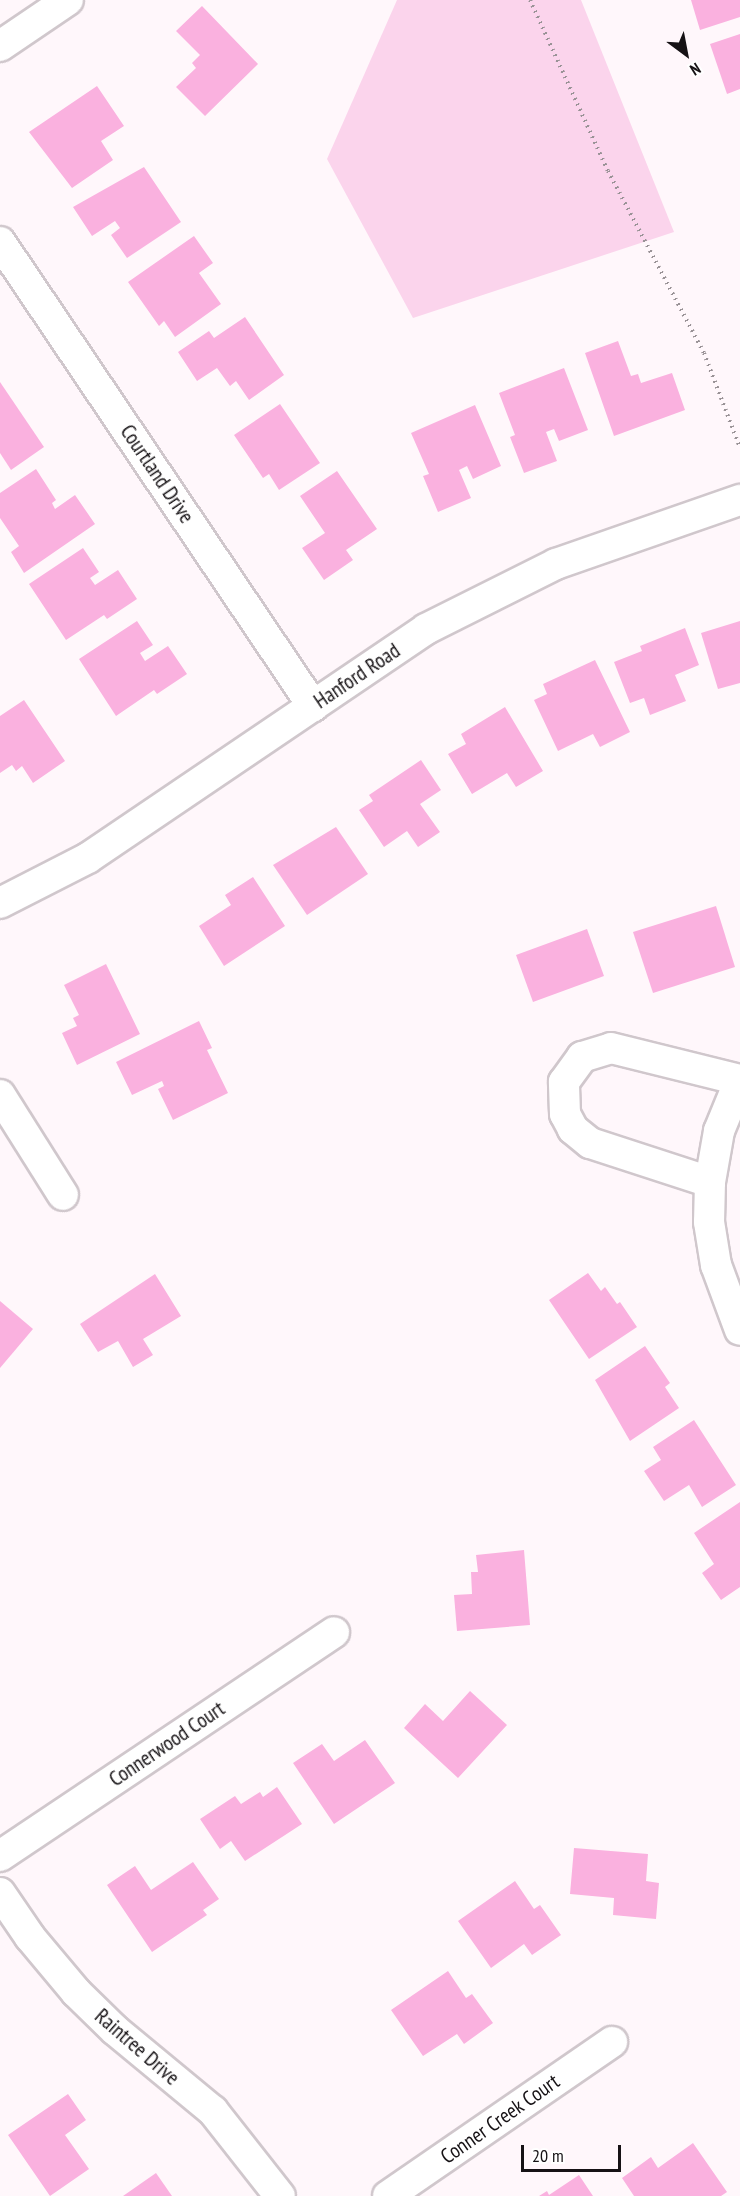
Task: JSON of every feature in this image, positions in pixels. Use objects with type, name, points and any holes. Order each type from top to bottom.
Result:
[{"type":"street","points":[[0,46],[68,0]]},
{"type":"street","name":"Courtland Drive","points":[[0,242],[313,706]]},
{"type":"street","name":"Hanford Road","points":[[0,903],[88,858],[426,629],[497,592],[617,540],[740,500]]},
{"type":"street","points":[[710,1182],[591,1143],[573,1129],[565,1113],[564,1082],[582,1058],[611,1048],[740,1080],[719,1131],[710,1182],[709,1222],[716,1265],[740,1330]]},
{"type":"street","points":[[0,1095],[63,1195]]},
{"type":"street","name":"Connerwood Court","points":[[0,1856],[334,1632]]},
{"type":"street","name":"Raintree Drive","points":[[0,1893],[30,1937],[76,1992],[116,2030],[213,2111],[280,2196]]},
{"type":"street","name":"Conner Creek Court","points":[[388,2196],[612,2042]]},
{"type":"path","points":[[530,0],[608,171],[704,353],[740,448]]},
{"type":"shaded area","points":[[397,0],[581,0],[674,232],[413,318],[327,159]]},
{"type":"building","points":[[691,0],[740,0],[740,17],[700,30]]},
{"type":"building","points":[[202,6],[258,64],[205,116],[176,87],[196,68],[192,63],[200,55],[176,31]]},
{"type":"building","points":[[740,34],[740,89],[727,94],[710,44]]},
{"type":"building","points":[[97,86],[124,126],[101,141],[113,160],[72,188],[29,132]]},
{"type":"building","points":[[144,167],[181,222],[127,258],[111,235],[120,228],[115,221],[92,236],[73,207]]},
{"type":"building","points":[[194,236],[213,263],[199,273],[221,304],[175,337],[164,321],[159,326],[128,282]]},
{"type":"building","points":[[245,317],[284,375],[249,400],[236,381],[230,386],[217,368],[197,381],[178,352],[209,331],[214,338]]},
{"type":"building","points":[[618,341],[631,376],[638,374],[641,383],[672,373],[685,410],[614,436],[585,353]]},
{"type":"building","points":[[564,368],[588,430],[559,441],[554,429],[546,432],[557,461],[524,473],[510,437],[515,435],[499,393]]},
{"type":"building","points":[[0,382],[44,447],[11,470],[0,453]]},
{"type":"building","points":[[280,404],[320,463],[279,490],[269,474],[263,478],[234,435]]},
{"type":"building","points":[[475,405],[501,466],[473,479],[467,466],[459,470],[471,498],[438,512],[423,476],[429,474],[411,433]]},
{"type":"building","points":[[36,469],[56,500],[52,503],[55,509],[75,495],[95,524],[24,573],[11,552],[19,546],[0,518],[0,493]]},
{"type":"building","points":[[337,471],[377,529],[346,550],[353,560],[324,580],[302,548],[325,533],[300,496]]},
{"type":"building","points":[[83,548],[99,572],[90,578],[95,585],[118,570],[137,599],[107,619],[104,615],[66,640],[29,584]]},
{"type":"building","points":[[137,621],[153,645],[140,653],[145,661],[168,646],[187,674],[157,694],[154,690],[116,716],[79,659]]},
{"type":"building","points":[[740,621],[740,683],[718,689],[701,633]]},
{"type":"building","points":[[685,628],[699,665],[675,675],[686,701],[650,715],[644,698],[630,703],[614,662],[642,651],[640,646]]},
{"type":"building","points":[[595,660],[630,732],[600,747],[593,734],[558,751],[534,700],[547,694],[543,684]]},
{"type":"building","points":[[24,700],[65,761],[33,783],[22,766],[16,771],[12,765],[0,773],[0,716]]},
{"type":"building","points":[[505,707],[543,771],[516,787],[507,773],[472,794],[448,754],[466,744],[461,734]]},
{"type":"building","points":[[421,760],[441,790],[420,804],[440,832],[418,847],[407,831],[384,847],[359,810],[373,801],[369,795]]},
{"type":"building","points":[[336,827],[368,874],[307,915],[273,865]]},
{"type":"building","points":[[253,877],[285,926],[224,966],[199,926],[231,905],[225,895]]},
{"type":"building","points":[[716,906],[735,967],[653,993],[633,932]]},
{"type":"building","points":[[587,929],[604,976],[533,1002],[516,955]]},
{"type":"building","points":[[106,964],[140,1034],[77,1065],[62,1033],[77,1026],[73,1018],[79,1015],[64,985]]},
{"type":"building","points":[[199,1021],[212,1048],[207,1050],[228,1093],[173,1120],[158,1089],[164,1086],[162,1081],[132,1095],[116,1062]]},
{"type":"building","points":[[588,1273],[601,1291],[605,1287],[617,1304],[620,1302],[637,1327],[589,1359],[549,1300]]},
{"type":"building","points":[[155,1274],[181,1316],[143,1339],[153,1355],[133,1367],[118,1341],[98,1352],[80,1324]]},
{"type":"building","points":[[0,1301],[33,1329],[0,1368]]},
{"type":"building","points":[[645,1346],[670,1383],[665,1387],[679,1408],[630,1441],[595,1380]]},
{"type":"building","points":[[694,1420],[736,1485],[702,1507],[689,1485],[664,1501],[644,1471],[661,1460],[653,1447]]},
{"type":"building","points":[[740,1502],[740,1587],[721,1600],[702,1573],[714,1564],[694,1533]]},
{"type":"building","points":[[524,1550],[530,1625],[457,1631],[454,1595],[472,1594],[471,1572],[478,1572],[476,1555]]},
{"type":"building","points":[[470,1691],[507,1725],[458,1778],[404,1728],[425,1704],[443,1721]]},
{"type":"building","points":[[365,1740],[395,1783],[334,1824],[293,1763],[322,1744],[334,1761]]},
{"type":"building","points":[[277,1787],[302,1824],[245,1861],[231,1841],[220,1849],[200,1819],[235,1796],[241,1804],[260,1792],[263,1797]]},
{"type":"building","points":[[574,1848],[648,1854],[646,1881],[659,1883],[656,1919],[613,1915],[614,1898],[570,1894]]},
{"type":"building","points":[[193,1862],[219,1899],[203,1910],[207,1915],[152,1952],[107,1885],[135,1866],[151,1890]]},
{"type":"building","points":[[515,1881],[534,1909],[540,1905],[561,1935],[532,1955],[524,1944],[491,1968],[458,1921]]},
{"type":"building","points":[[448,1971],[466,1998],[472,1994],[493,2023],[464,2044],[457,2034],[423,2056],[391,2010]]},
{"type":"building","points":[[68,2094],[86,2120],[65,2135],[89,2169],[50,2196],[8,2135]]},
{"type":"building","points":[[693,2143],[727,2192],[721,2196],[634,2196],[622,2178],[651,2157],[658,2168]]},
{"type":"building","points":[[156,2173],[172,2196],[123,2196]]},
{"type":"building","points":[[579,2175],[593,2196],[539,2196],[547,2191],[549,2195]]}]
